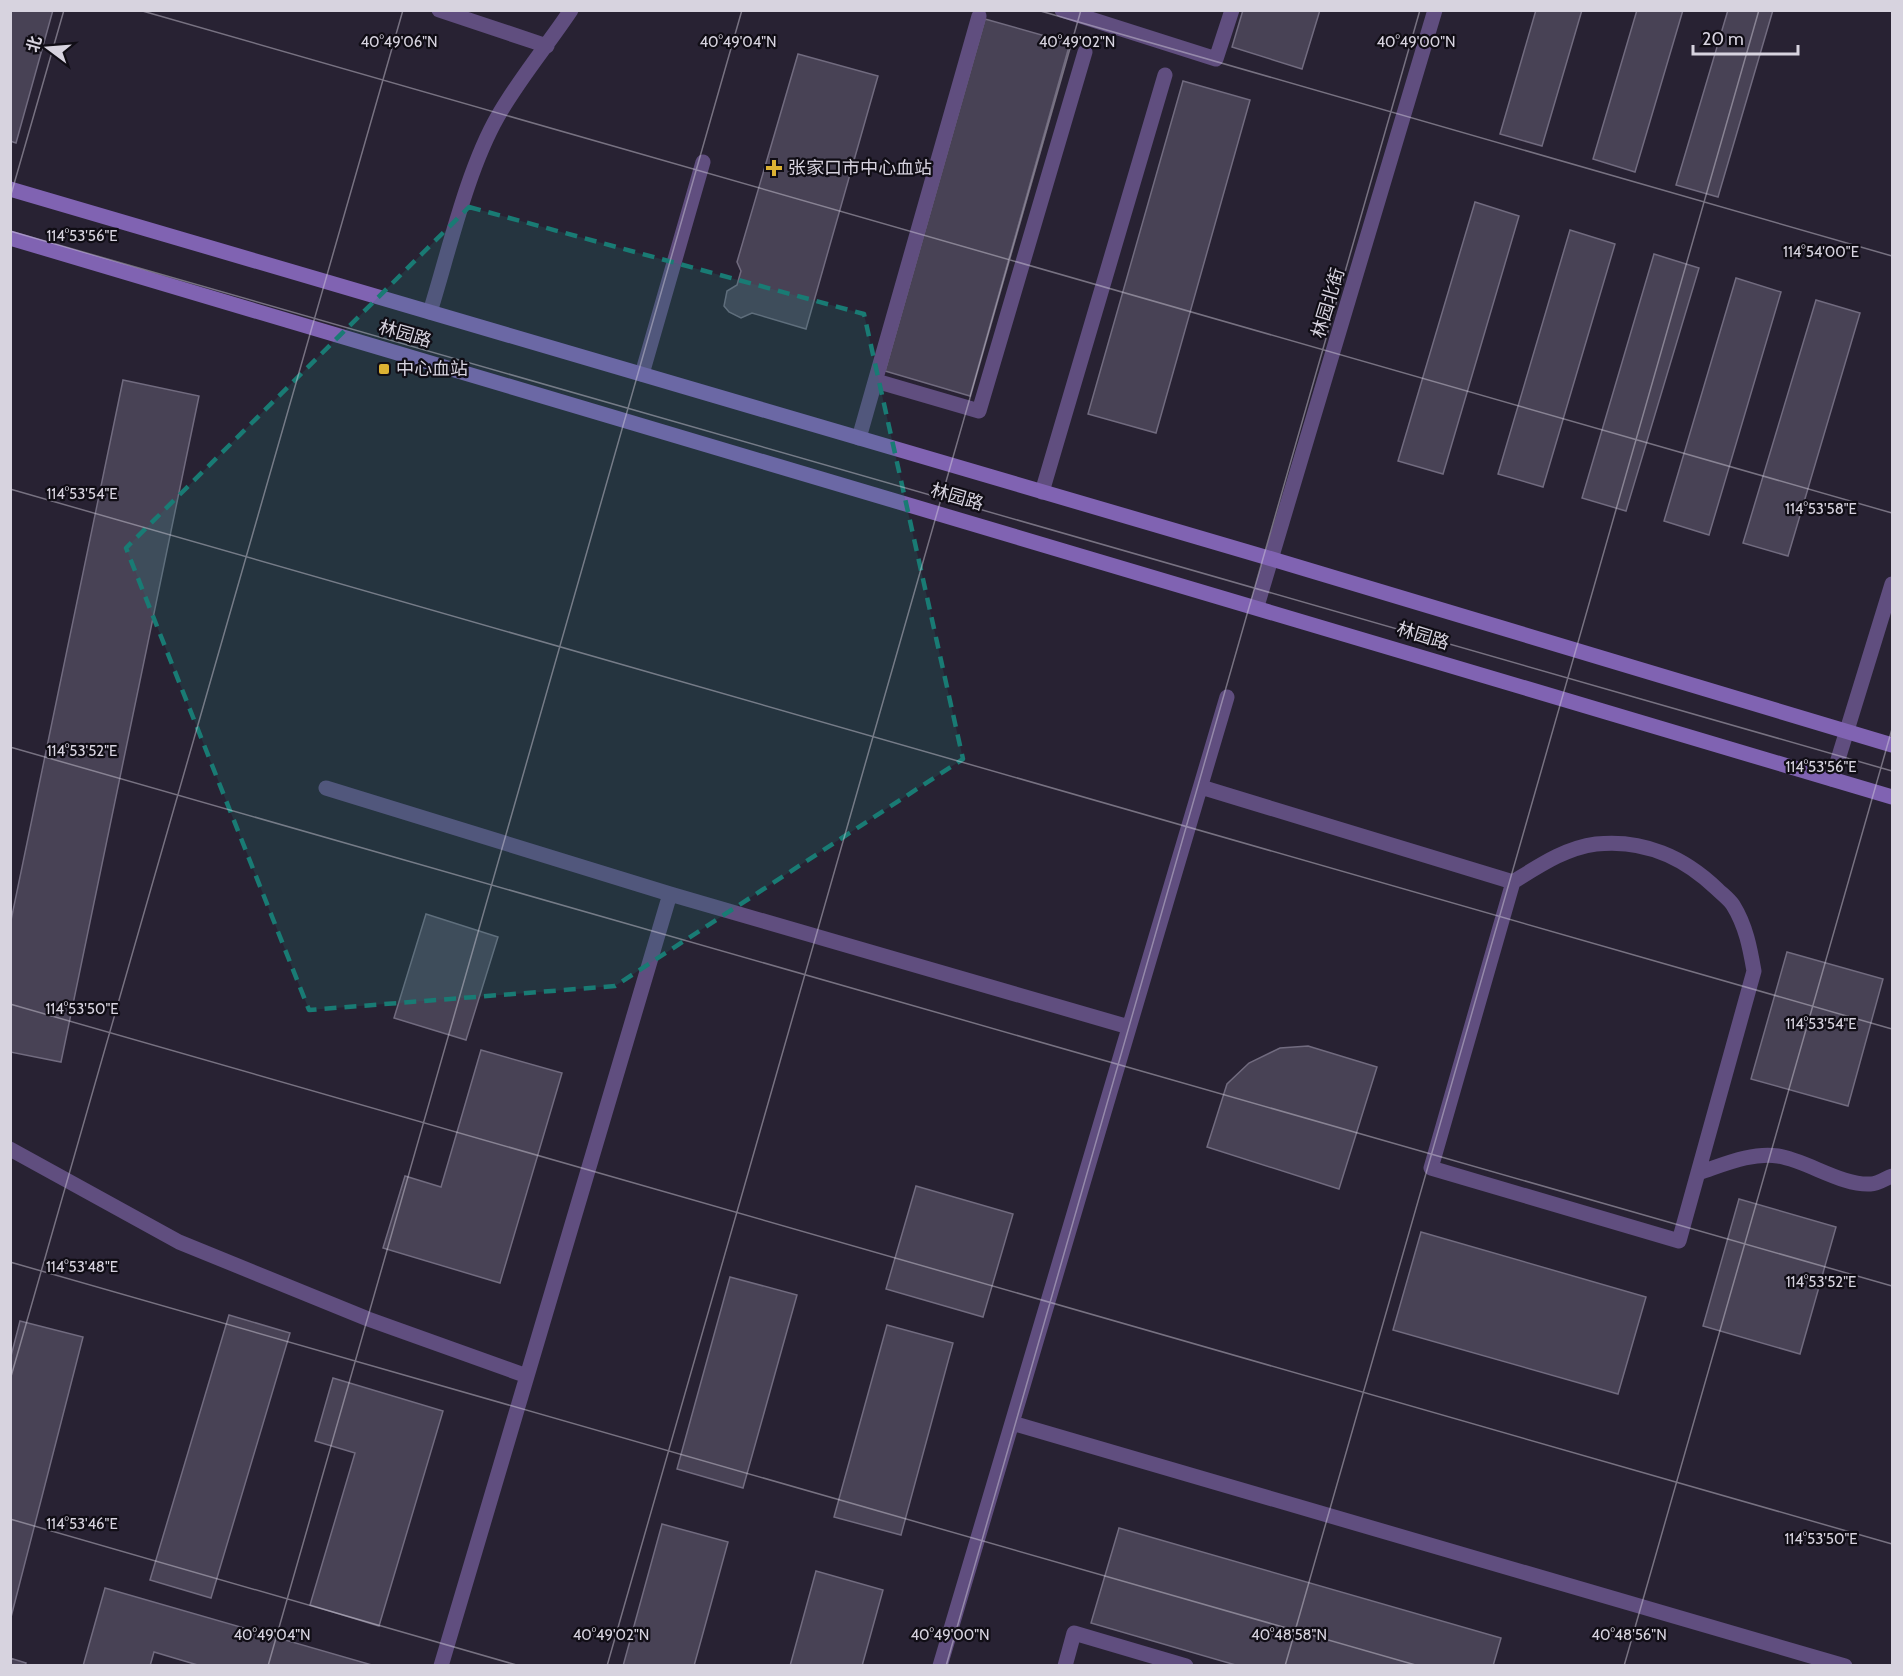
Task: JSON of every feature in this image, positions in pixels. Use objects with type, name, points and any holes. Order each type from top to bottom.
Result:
[{"type":"main road","name":"林园路","points":[[10,189],[1272,559],[1893,745]]},
{"type":"main road","name":"林园路","points":[[10,238],[1257,606],[1893,797]]},
{"type":"street","points":[[439,10],[547,46]]},
{"type":"street","points":[[430,312],[479,156],[497,118],[571,10]]},
{"type":"street","points":[[1062,10],[1216,59],[1232,10]]},
{"type":"street","name":"林园北街","points":[[1257,606],[1435,10]]},
{"type":"street","points":[[860,438],[979,16]]},
{"type":"street","points":[[876,381],[980,411],[1085,52]]},
{"type":"street","points":[[1042,492],[1165,75]]},
{"type":"street","points":[[642,374],[703,162]]},
{"type":"street","points":[[1832,779],[1893,584]]},
{"type":"street","points":[[940,1665],[1227,698]]},
{"type":"street","points":[[1200,787],[1513,882]]},
{"type":"street","points":[[326,788],[670,894],[1129,1027]]},
{"type":"street","points":[[1595,844],[1631,845],[1670,854],[1702,874],[1733,904],[1749,939],[1754,971],[1679,1241],[1431,1168],[1513,882],[1558,855],[1595,844]]},
{"type":"street","points":[[441,1665],[670,894]]},
{"type":"street","points":[[10,1149],[179,1242],[368,1319],[527,1376]]},
{"type":"street","points":[[1698,1173],[1749,1157],[1776,1156],[1807,1164],[1848,1180],[1872,1184],[1893,1176]]},
{"type":"street","points":[[1012,1423],[1845,1665]]},
{"type":"street","points":[[1065,1665],[1074,1633],[1186,1665]]},
{"type":"highlighted area","points":[[469,207],[864,314],[963,759],[615,986],[309,1010],[126,548]]},
{"type":"building","points":[[10,10],[53,10],[16,143],[10,141]]},
{"type":"building","points":[[1243,10],[1320,10],[1302,69],[1232,47]]},
{"type":"building","points":[[1536,10],[1582,10],[1542,146],[1500,134]]},
{"type":"building","points":[[1637,10],[1683,10],[1635,172],[1593,159]]},
{"type":"building","points":[[1728,10],[1773,10],[1718,197],[1676,185]]},
{"type":"building","points":[[985,19],[1070,43],[970,396],[885,371]]},
{"type":"building","points":[[798,54],[878,76],[806,329],[752,313],[741,318],[729,312],[724,306],[727,291],[737,285],[741,271],[737,262]]},
{"type":"building","points":[[1183,81],[1250,100],[1156,433],[1088,414]]},
{"type":"building","points":[[1475,202],[1519,216],[1443,474],[1398,461]]},
{"type":"building","points":[[1570,230],[1615,244],[1543,487],[1498,474]]},
{"type":"building","points":[[1654,254],[1699,268],[1626,511],[1582,498]]},
{"type":"building","points":[[1736,278],[1781,292],[1709,535],[1664,521]]},
{"type":"building","points":[[1816,300],[1860,313],[1788,556],[1743,543]]},
{"type":"building","points":[[123,380],[199,396],[61,1062],[10,1052],[10,925]]},
{"type":"building","points":[[426,914],[498,937],[466,1040],[394,1018]]},
{"type":"building","points":[[1787,952],[1883,979],[1848,1106],[1751,1079]]},
{"type":"building","points":[[1308,1046],[1377,1067],[1339,1189],[1207,1147],[1227,1084],[1249,1063],[1280,1048]]},
{"type":"building","points":[[481,1050],[562,1073],[500,1283],[383,1248],[405,1176],[441,1187]]},
{"type":"building","points":[[916,1186],[1013,1214],[983,1317],[886,1289]]},
{"type":"building","points":[[1739,1199],[1836,1227],[1800,1354],[1703,1326]]},
{"type":"building","points":[[1421,1232],[1646,1297],[1618,1394],[1393,1330]]},
{"type":"building","points":[[730,1277],[797,1295],[743,1488],[677,1469]]},
{"type":"building","points":[[229,1315],[290,1333],[211,1598],[150,1580]]},
{"type":"building","points":[[20,1321],[83,1337],[10,1621],[10,1360]]},
{"type":"building","points":[[887,1325],[953,1343],[901,1535],[834,1517]]},
{"type":"building","points":[[333,1378],[443,1411],[379,1626],[310,1605],[355,1453],[315,1441]]},
{"type":"building","points":[[662,1524],[728,1542],[694,1666],[623,1666]]},
{"type":"building","points":[[1119,1528],[1501,1638],[1493,1666],[1239,1666],[1091,1623]]},
{"type":"building","points":[[816,1571],[883,1590],[862,1666],[790,1666]]},
{"type":"building","points":[[105,1588],[372,1666],[201,1666],[154,1652],[150,1666],[83,1666]]},
{"type":"building","points":[[10,1658],[26,1663],[25,1666],[10,1666]]},
{"type":"place","name":"张家口市中心血站","points":[[774,168]]},
{"type":"place","name":"中心血站","points":[[384,369]]}]
